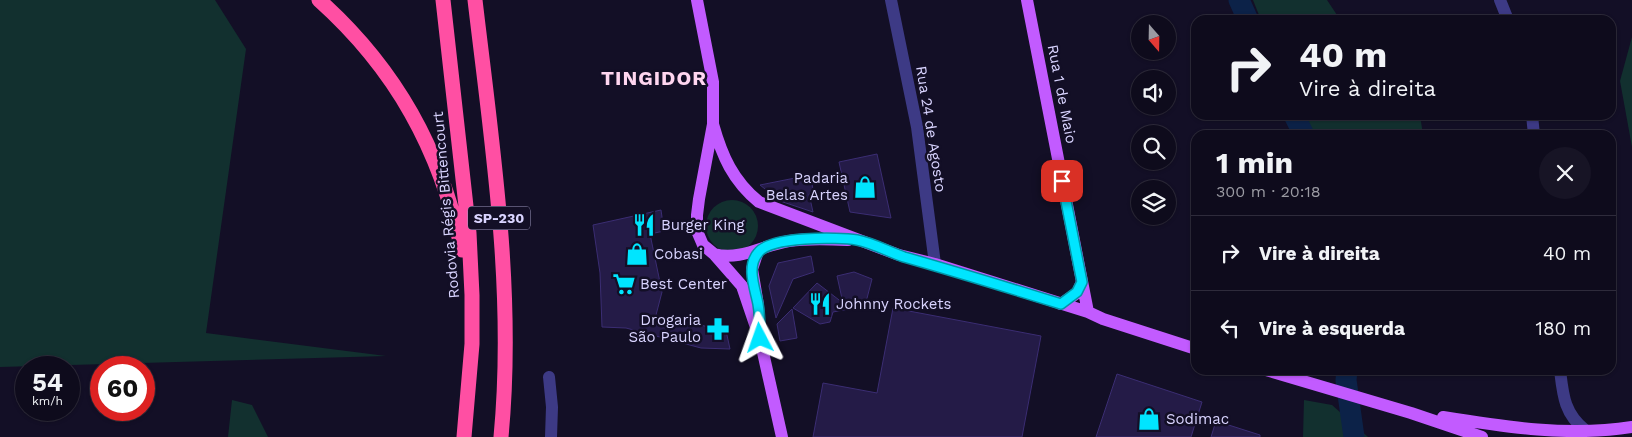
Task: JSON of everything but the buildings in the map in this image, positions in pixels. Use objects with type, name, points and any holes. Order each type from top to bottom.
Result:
[{"type":"highway","points":[[319,0],[356,36],[377,60],[404,99],[423,134],[438,169],[456,223],[472,295]]},
{"type":"highway","name":"Rodovia Régis Bittencourt","points":[[443,0],[469,233],[472,295],[472,344],[464,437]]},
{"type":"highway","name":"SP-230","points":[[475,0],[497,187],[505,279],[505,384],[501,437]]},
{"type":"main road","points":[[697,0],[714,82],[713,124],[696,223],[699,239],[703,246],[714,254],[742,286],[760,338],[782,437]]},
{"type":"main road","name":"Rua 1 de Maio","points":[[1027,0],[1088,312]]},
{"type":"main road","points":[[713,124],[718,143],[736,179],[748,194],[759,202],[899,255],[935,264],[1088,312],[1103,319],[1191,347]]},
{"type":"main road","points":[[714,254],[730,256],[758,252],[768,246],[802,239],[858,240]]},
{"type":"main road","points":[[758,252],[752,270],[758,305],[760,338]]},
{"type":"main road","points":[[1061,304],[1077,292],[1082,282]]},
{"type":"main road","points":[[1284,375],[1411,413],[1482,437]]},
{"type":"main road","points":[[1411,413],[1524,429],[1581,434],[1631,428]]},
{"type":"street","name":"Rua 24 de Agosto","points":[[891,0],[916,127],[935,264]]},
{"type":"street","points":[[1500,0],[1506,15]]},
{"type":"street","points":[[1561,375],[1564,400],[1581,434]]},
{"type":"street","points":[[549,377],[552,406],[551,437]]},
{"type":"green space","points":[[0,0],[215,0],[246,49],[206,333],[386,356],[155,363],[155,356],[90,356],[90,364],[80,365],[80,356],[15,356],[15,367],[0,367]]},
{"type":"green space","points":[[1253,0],[1327,0],[1337,15],[1259,15]]},
{"type":"green space","points":[[1632,37],[1632,147],[1620,81]]},
{"type":"green space","points":[[1305,120],[1421,120],[1422,130],[1310,130]]},
{"type":"green space","points":[[727,200],[737,200],[746,204],[754,212],[758,226],[754,240],[746,248],[737,252],[727,252],[718,248],[710,240],[706,231],[706,221],[710,212],[718,204]]},
{"type":"green space","points":[[232,400],[252,405],[268,437],[228,437]]},
{"type":"green space","points":[[1304,400],[1332,405],[1368,437],[1303,437]]},
{"type":"waterway","points":[[1239,0],[1246,15]]},
{"type":"waterway","points":[[1296,120],[1302,130]]},
{"type":"waterway","points":[[1346,375],[1354,437]]},
{"type":"place","name":"Padaria Belas Artes","points":[[865,187]]},
{"type":"place","name":"Burger King","points":[[644,225]]},
{"type":"place","name":"Cobasi","points":[[637,254]]},
{"type":"place","name":"Best Center","points":[[624,284]]},
{"type":"place","name":"Johnny Rockets","points":[[820,304]]},
{"type":"place","name":"Drogaria São Paulo","points":[[718,329]]},
{"type":"place","name":"Sodimac","points":[[1149,419]]},
{"type":"district","name":"TINGIDOR","points":[[654,78]]},
{"type":"route","points":[[760,338],[758,305],[752,270],[755,258],[763,248],[802,239],[858,240],[899,255],[935,264],[1061,304],[1077,292],[1082,282],[1062,181]]}]
